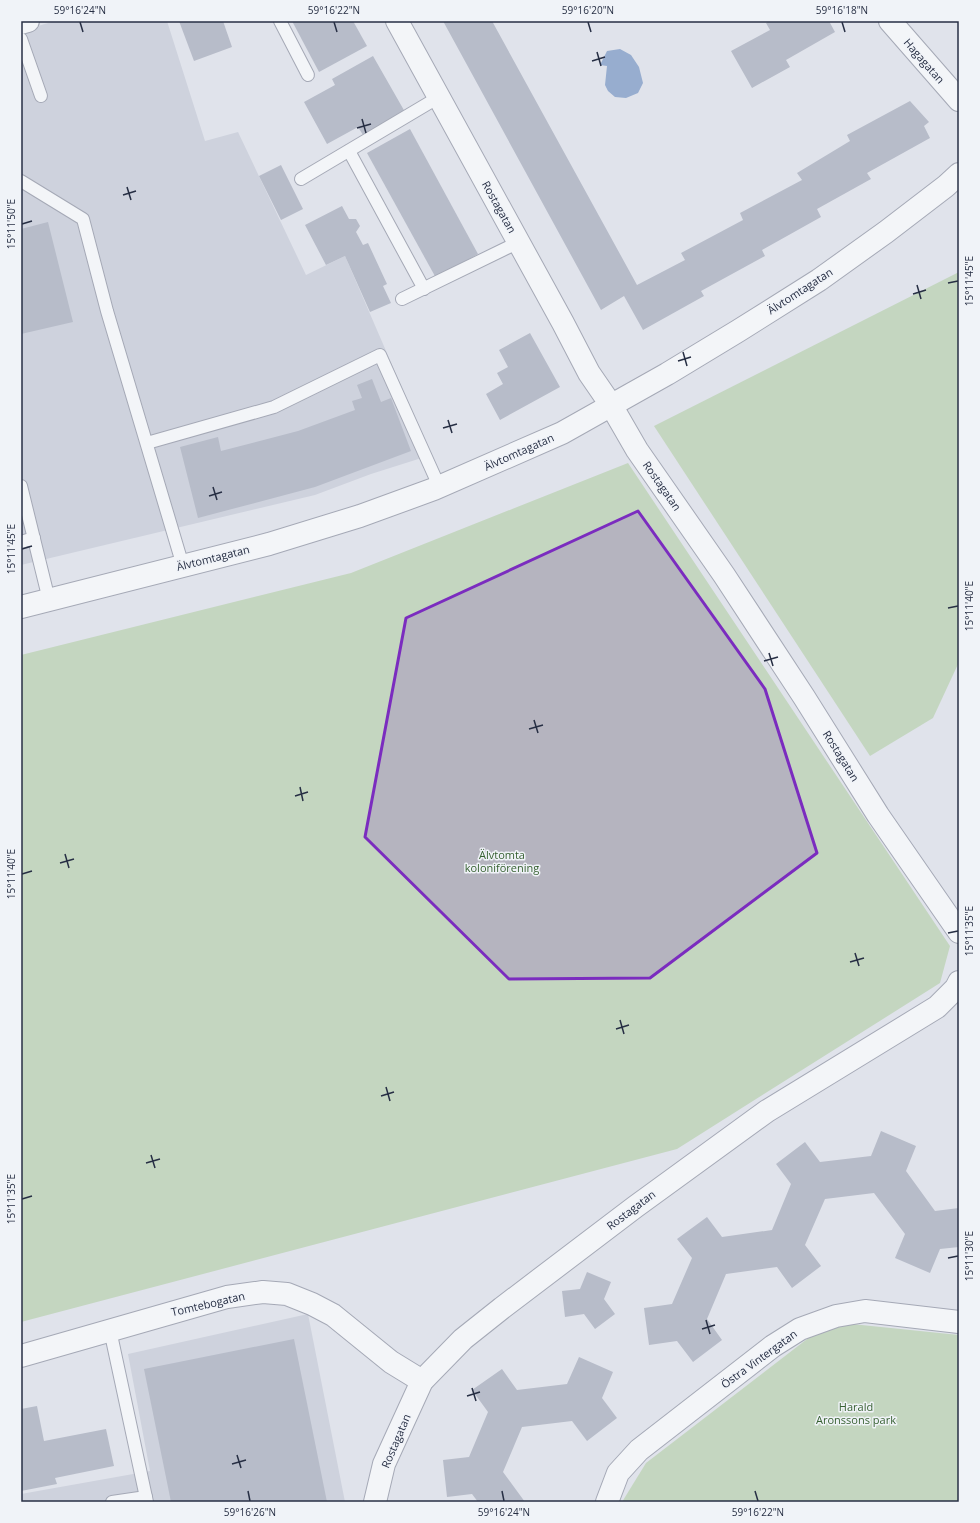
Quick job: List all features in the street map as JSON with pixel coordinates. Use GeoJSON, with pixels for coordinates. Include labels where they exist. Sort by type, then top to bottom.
{"type":"FeatureCollection","features":[{"type":"Feature","properties":{"kind":"street"},"geometry":{"type":"LineString","coordinates":[[21,23],[28,21]]}},
{"type":"Feature","properties":{"kind":"street","name":"Rostagatan"},"geometry":{"type":"LineString","coordinates":[[398,21],[589,373],[611,405],[637,450],[724,575],[804,697],[878,815],[959,932]]}},
{"type":"Feature","properties":{"kind":"street","name":"Hagagatan"},"geometry":{"type":"LineString","coordinates":[[890,21],[959,100]]}},
{"type":"Feature","properties":{"kind":"street","name":"Älvtomtagatan"},"geometry":{"type":"LineString","coordinates":[[21,607],[269,544],[345,521],[439,486],[562,433],[738,331],[819,280],[892,227],[946,186],[959,174]]}},
{"type":"Feature","properties":{"kind":"street","name":"Rostagatan"},"geometry":{"type":"LineString","coordinates":[[375,1502],[384,1464],[422,1381],[468,1334],[635,1207],[767,1111],[937,1007],[956,988],[959,982]]}},
{"type":"Feature","properties":{"kind":"street","name":"Tomtebogatan"},"geometry":{"type":"LineString","coordinates":[[21,1356],[226,1297],[263,1292],[287,1294],[312,1304],[333,1315],[391,1362],[422,1381]]}},
{"type":"Feature","properties":{"kind":"street","name":"Östra Vintergatan"},"geometry":{"type":"LineString","coordinates":[[607,1502],[618,1473],[639,1450],[773,1346],[800,1329],[836,1316],[866,1311],[959,1322]]}},
{"type":"Feature","properties":{"kind":"lane"},"geometry":{"type":"LineString","coordinates":[[280,21],[308,75]]}},
{"type":"Feature","properties":{"kind":"lane"},"geometry":{"type":"LineString","coordinates":[[21,39],[41,96]]}},
{"type":"Feature","properties":{"kind":"lane"},"geometry":{"type":"LineString","coordinates":[[301,179],[439,97]]}},
{"type":"Feature","properties":{"kind":"lane"},"geometry":{"type":"LineString","coordinates":[[349,151],[424,289]]}},
{"type":"Feature","properties":{"kind":"lane"},"geometry":{"type":"LineString","coordinates":[[21,181],[82,219],[183,566]]}},
{"type":"Feature","properties":{"kind":"lane"},"geometry":{"type":"LineString","coordinates":[[402,299],[519,242]]}},
{"type":"Feature","properties":{"kind":"lane"},"geometry":{"type":"LineString","coordinates":[[147,443],[274,407],[380,355],[439,486]]}},
{"type":"Feature","properties":{"kind":"lane"},"geometry":{"type":"LineString","coordinates":[[21,486],[50,600]]}},
{"type":"Feature","properties":{"kind":"lane"},"geometry":{"type":"LineString","coordinates":[[21,542],[34,538]]}},
{"type":"Feature","properties":{"kind":"lane"},"geometry":{"type":"LineString","coordinates":[[110,1330],[146,1500],[112,1502]]}},
{"type":"Feature","properties":{"kind":"highlighted area"},"geometry":{"type":"Polygon","coordinates":[[[638,511],[765,689],[817,853],[650,978],[509,979],[365,837],[406,618],[638,511]]]}},
{"type":"Feature","properties":{"kind":"shaded area"},"geometry":{"type":"Polygon","coordinates":[[[55,21],[167,21],[205,141],[238,132],[306,275],[345,256],[431,455],[371,474],[315,495],[21,565],[21,31],[55,21]]]}},
{"type":"Feature","properties":{"kind":"shaded area"},"geometry":{"type":"Polygon","coordinates":[[[308,1314],[345,1502],[21,1502],[21,1494],[150,1471],[128,1354],[308,1314]]]}},
{"type":"Feature","properties":{"kind":"green space"},"geometry":{"type":"Polygon","coordinates":[[[959,272],[959,662],[933,718],[870,756],[654,426],[959,272]]]}},
{"type":"Feature","properties":{"kind":"green space","name":"Älvtomta koloniförening"},"geometry":{"type":"Polygon","coordinates":[[[628,463],[950,946],[940,983],[677,1149],[21,1322],[21,655],[351,573],[628,463]]]}},
{"type":"Feature","properties":{"kind":"green space","name":"Harald Aronssons park"},"geometry":{"type":"Polygon","coordinates":[[[842,1323],[959,1335],[959,1502],[622,1502],[646,1463],[811,1336],[842,1323]]]}},
{"type":"Feature","properties":{"kind":"water"},"geometry":{"type":"Polygon","coordinates":[[[620,49],[631,55],[639,67],[643,83],[638,93],[626,98],[615,97],[608,91],[605,85],[607,66],[600,65],[607,51],[620,49]]]}},
{"type":"Feature","properties":{"kind":"building"},"geometry":{"type":"Polygon","coordinates":[[[179,21],[223,21],[232,47],[194,61],[179,21]]]}},
{"type":"Feature","properties":{"kind":"building"},"geometry":{"type":"Polygon","coordinates":[[[292,21],[353,21],[367,46],[319,72],[292,21]]]}},
{"type":"Feature","properties":{"kind":"building"},"geometry":{"type":"Polygon","coordinates":[[[443,21],[492,21],[637,285],[685,260],[681,253],[743,220],[740,213],[802,180],[797,173],[850,141],[847,135],[910,101],[929,122],[924,126],[930,138],[867,173],[871,179],[817,209],[821,217],[762,250],[765,256],[701,291],[704,296],[643,330],[624,296],[601,310],[443,21]]]}},
{"type":"Feature","properties":{"kind":"building"},"geometry":{"type":"Polygon","coordinates":[[[770,21],[829,21],[835,32],[786,60],[790,67],[752,88],[731,51],[770,30],[766,23],[770,21]]]}},
{"type":"Feature","properties":{"kind":"building"},"geometry":{"type":"Polygon","coordinates":[[[373,56],[405,112],[363,135],[358,127],[327,144],[304,102],[335,85],[332,79],[373,56]]]}},
{"type":"Feature","properties":{"kind":"building"},"geometry":{"type":"Polygon","coordinates":[[[410,129],[478,254],[436,278],[367,153],[410,129]]]}},
{"type":"Feature","properties":{"kind":"building"},"geometry":{"type":"Polygon","coordinates":[[[281,165],[303,209],[281,220],[259,176],[281,165]]]}},
{"type":"Feature","properties":{"kind":"building"},"geometry":{"type":"Polygon","coordinates":[[[342,206],[349,219],[356,219],[360,226],[356,232],[363,245],[368,243],[387,284],[383,286],[391,303],[370,312],[345,256],[326,265],[305,225],[342,206]]]}},
{"type":"Feature","properties":{"kind":"building"},"geometry":{"type":"Polygon","coordinates":[[[48,222],[73,322],[21,334],[21,229],[48,222]]]}},
{"type":"Feature","properties":{"kind":"building"},"geometry":{"type":"Polygon","coordinates":[[[530,333],[560,387],[500,420],[486,394],[503,384],[497,373],[508,367],[499,350],[530,333]]]}},
{"type":"Feature","properties":{"kind":"building"},"geometry":{"type":"Polygon","coordinates":[[[372,379],[381,402],[391,398],[411,451],[315,487],[198,518],[180,447],[218,437],[221,451],[298,431],[355,410],[352,401],[362,398],[357,385],[372,379]]]}},
{"type":"Feature","properties":{"kind":"building"},"geometry":{"type":"Polygon","coordinates":[[[881,1131],[916,1146],[906,1171],[935,1211],[959,1208],[959,1247],[940,1249],[930,1273],[895,1258],[905,1234],[874,1193],[825,1199],[805,1245],[821,1266],[792,1288],[777,1267],[726,1274],[707,1319],[722,1340],[693,1362],[677,1341],[649,1345],[644,1308],[672,1304],[692,1258],[677,1239],[707,1217],[722,1237],[772,1230],[791,1184],[776,1164],[805,1142],[820,1162],[871,1156],[881,1131]]]}},
{"type":"Feature","properties":{"kind":"building"},"geometry":{"type":"Polygon","coordinates":[[[587,1272],[611,1282],[604,1299],[615,1314],[595,1329],[584,1314],[565,1317],[562,1291],[580,1289],[587,1272]]]}},
{"type":"Feature","properties":{"kind":"building"},"geometry":{"type":"Polygon","coordinates":[[[294,1339],[327,1502],[171,1502],[144,1369],[294,1339]]]}},
{"type":"Feature","properties":{"kind":"building"},"geometry":{"type":"Polygon","coordinates":[[[579,1357],[613,1372],[602,1398],[617,1418],[587,1441],[572,1421],[522,1427],[503,1472],[525,1502],[478,1502],[472,1494],[447,1497],[443,1460],[469,1457],[488,1412],[472,1390],[502,1369],[517,1390],[567,1384],[579,1357]]]}},
{"type":"Feature","properties":{"kind":"building"},"geometry":{"type":"Polygon","coordinates":[[[37,1406],[44,1441],[106,1429],[114,1466],[55,1478],[57,1484],[21,1491],[21,1409],[37,1406]]]}}]}
